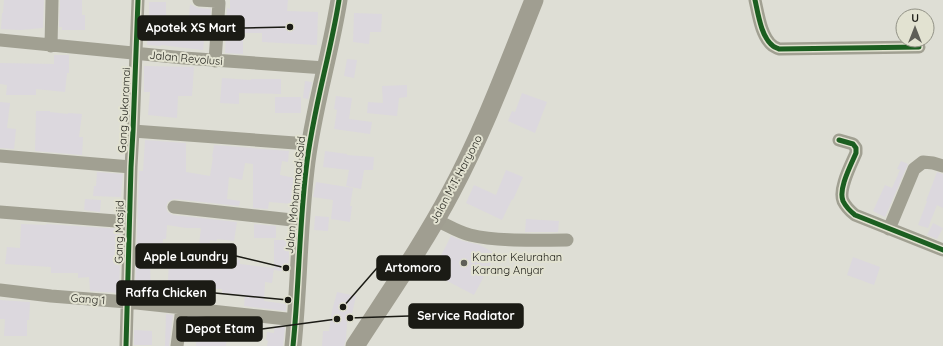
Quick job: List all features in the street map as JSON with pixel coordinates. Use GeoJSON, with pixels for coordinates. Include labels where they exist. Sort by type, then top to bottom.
{"type":"FeatureCollection","features":[{"type":"Feature","properties":{"kind":"main road","name":"Jalan M.T. Haryono"},"geometry":{"type":"LineString","coordinates":[[355,346],[436,220],[452,190],[481,132],[534,0]]}},
{"type":"Feature","properties":{"kind":"street"},"geometry":{"type":"LineString","coordinates":[[51,46],[52,0]]}},
{"type":"Feature","properties":{"kind":"street","name":"Gang Sukaramai"},"geometry":{"type":"LineString","coordinates":[[131,167],[138,0]]}},
{"type":"Feature","properties":{"kind":"street"},"geometry":{"type":"LineString","coordinates":[[199,0],[216,1],[219,3],[216,61]]}},
{"type":"Feature","properties":{"kind":"street","name":"Jalan Mohammad Said"},"geometry":{"type":"LineString","coordinates":[[293,346],[296,320],[301,221],[309,144],[339,0]]}},
{"type":"Feature","properties":{"kind":"street"},"geometry":{"type":"LineString","coordinates":[[755,0],[761,25],[766,37],[772,46],[778,49],[895,47]]}},
{"type":"Feature","properties":{"kind":"street","name":"Jalan Revolusi"},"geometry":{"type":"LineString","coordinates":[[0,40],[216,61],[325,68]]}},
{"type":"Feature","properties":{"kind":"street"},"geometry":{"type":"LineString","coordinates":[[133,130],[309,144]]}},
{"type":"Feature","properties":{"kind":"street"},"geometry":{"type":"LineString","coordinates":[[839,140],[853,144],[856,148],[856,153],[842,188],[842,199],[848,209],[855,215],[943,250]]}},
{"type":"Feature","properties":{"kind":"street"},"geometry":{"type":"LineString","coordinates":[[0,156],[131,167]]}},
{"type":"Feature","properties":{"kind":"street"},"geometry":{"type":"LineString","coordinates":[[889,229],[914,169],[922,162],[943,166]]}},
{"type":"Feature","properties":{"kind":"street","name":"Gang Masjid"},"geometry":{"type":"LineString","coordinates":[[126,346],[131,167]]}},
{"type":"Feature","properties":{"kind":"street"},"geometry":{"type":"LineString","coordinates":[[174,206],[301,221]]}},
{"type":"Feature","properties":{"kind":"street"},"geometry":{"type":"LineString","coordinates":[[0,212],[129,222]]}},
{"type":"Feature","properties":{"kind":"street"},"geometry":{"type":"LineString","coordinates":[[436,220],[469,234],[481,237],[567,240]]}},
{"type":"Feature","properties":{"kind":"street","name":"Gang 1"},"geometry":{"type":"LineString","coordinates":[[0,290],[296,320]]}},
{"type":"Feature","properties":{"kind":"street"},"geometry":{"type":"LineString","coordinates":[[176,346],[182,308]]}},
{"type":"Feature","properties":{"kind":"building"},"geometry":{"type":"Polygon","coordinates":[[[4,0],[44,0],[43,28],[20,30],[1,29],[4,0]]]}},
{"type":"Feature","properties":{"kind":"building"},"geometry":{"type":"Polygon","coordinates":[[[60,0],[82,0],[82,15],[85,15],[85,30],[62,30],[62,27],[59,27],[60,0]]]}},
{"type":"Feature","properties":{"kind":"building"},"geometry":{"type":"Polygon","coordinates":[[[230,0],[288,0],[287,11],[318,12],[317,45],[262,42],[262,33],[243,33],[243,54],[225,53],[227,8],[230,9],[230,0]]]}},
{"type":"Feature","properties":{"kind":"building"},"geometry":{"type":"Polygon","coordinates":[[[149,2],[166,2],[166,23],[188,26],[190,4],[198,8],[211,9],[210,22],[206,21],[203,50],[161,45],[147,45],[149,2]]]}},
{"type":"Feature","properties":{"kind":"building"},"geometry":{"type":"Polygon","coordinates":[[[354,13],[382,14],[381,32],[370,32],[369,44],[353,42],[354,13]]]}},
{"type":"Feature","properties":{"kind":"building"},"geometry":{"type":"Polygon","coordinates":[[[54,55],[69,55],[69,73],[67,73],[65,92],[36,89],[36,95],[6,95],[7,85],[0,84],[0,63],[54,64],[54,55]]]}},
{"type":"Feature","properties":{"kind":"building"},"geometry":{"type":"Polygon","coordinates":[[[347,59],[357,60],[354,78],[344,76],[347,59]]]}},
{"type":"Feature","properties":{"kind":"building"},"geometry":{"type":"Polygon","coordinates":[[[144,66],[194,67],[192,96],[178,96],[177,118],[148,115],[150,92],[144,92],[144,66]]]}},
{"type":"Feature","properties":{"kind":"building"},"geometry":{"type":"Polygon","coordinates":[[[222,78],[251,80],[281,79],[281,94],[239,93],[239,104],[220,103],[222,78]]]}},
{"type":"Feature","properties":{"kind":"building"},"geometry":{"type":"Polygon","coordinates":[[[305,81],[312,82],[308,99],[303,98],[305,81]]]}},
{"type":"Feature","properties":{"kind":"building"},"geometry":{"type":"Polygon","coordinates":[[[407,85],[407,97],[399,98],[397,116],[367,113],[368,102],[383,103],[382,86],[407,85]]]}},
{"type":"Feature","properties":{"kind":"building"},"geometry":{"type":"Polygon","coordinates":[[[522,93],[547,102],[535,133],[508,121],[512,111],[515,112],[522,93]]]}},
{"type":"Feature","properties":{"kind":"building"},"geometry":{"type":"Polygon","coordinates":[[[336,96],[352,98],[349,119],[372,122],[370,134],[334,129],[337,110],[334,109],[336,96]]]}},
{"type":"Feature","properties":{"kind":"building"},"geometry":{"type":"Polygon","coordinates":[[[275,97],[301,97],[301,113],[275,113],[275,97]]]}},
{"type":"Feature","properties":{"kind":"building"},"geometry":{"type":"Polygon","coordinates":[[[0,102],[10,103],[7,128],[16,129],[14,149],[0,148],[0,102]]]}},
{"type":"Feature","properties":{"kind":"building"},"geometry":{"type":"Polygon","coordinates":[[[36,111],[82,114],[79,137],[83,137],[82,155],[35,151],[36,111]]]}},
{"type":"Feature","properties":{"kind":"building"},"geometry":{"type":"Polygon","coordinates":[[[145,140],[186,143],[186,172],[210,176],[214,145],[289,151],[288,162],[282,161],[280,175],[295,178],[293,204],[269,202],[268,209],[253,208],[253,164],[245,163],[242,180],[229,177],[227,199],[240,201],[239,206],[175,199],[168,202],[166,207],[167,211],[173,215],[237,222],[234,241],[217,239],[217,241],[210,240],[210,257],[240,260],[240,264],[274,268],[272,283],[265,282],[264,301],[286,304],[286,311],[244,306],[245,295],[222,293],[222,289],[186,288],[185,300],[167,298],[169,261],[190,263],[191,253],[198,253],[201,228],[186,228],[167,225],[166,239],[163,239],[162,257],[150,257],[151,297],[138,295],[138,293],[135,293],[139,171],[143,171],[145,140]]]}},
{"type":"Feature","properties":{"kind":"building"},"geometry":{"type":"Polygon","coordinates":[[[325,151],[347,155],[374,157],[373,170],[364,170],[361,189],[346,186],[349,170],[323,167],[325,151]]]}},
{"type":"Feature","properties":{"kind":"building"},"geometry":{"type":"Polygon","coordinates":[[[901,161],[908,164],[885,217],[873,211],[885,185],[892,188],[900,170],[897,169],[901,161]]]}},
{"type":"Feature","properties":{"kind":"building"},"geometry":{"type":"Polygon","coordinates":[[[506,170],[523,177],[502,220],[466,203],[474,185],[496,195],[506,170]]]}},
{"type":"Feature","properties":{"kind":"building"},"geometry":{"type":"Polygon","coordinates":[[[97,172],[123,174],[121,197],[93,196],[94,186],[96,186],[97,172]]]}},
{"type":"Feature","properties":{"kind":"building"},"geometry":{"type":"Polygon","coordinates":[[[937,172],[943,174],[943,208],[937,205],[928,228],[918,225],[937,172]]]}},
{"type":"Feature","properties":{"kind":"building"},"geometry":{"type":"Polygon","coordinates":[[[316,182],[353,188],[350,206],[352,206],[350,222],[331,219],[333,200],[313,197],[316,182]]]}},
{"type":"Feature","properties":{"kind":"building"},"geometry":{"type":"Polygon","coordinates":[[[85,199],[101,200],[100,212],[84,210],[85,199]]]}},
{"type":"Feature","properties":{"kind":"building"},"geometry":{"type":"Polygon","coordinates":[[[315,216],[329,217],[328,231],[314,230],[315,216]]]}},
{"type":"Feature","properties":{"kind":"building"},"geometry":{"type":"Polygon","coordinates":[[[526,219],[559,221],[558,232],[525,232],[526,219]]]}},
{"type":"Feature","properties":{"kind":"building"},"geometry":{"type":"Polygon","coordinates":[[[933,223],[943,228],[937,239],[927,235],[933,223]]]}},
{"type":"Feature","properties":{"kind":"building"},"geometry":{"type":"Polygon","coordinates":[[[21,224],[46,224],[121,229],[119,293],[90,291],[89,277],[78,278],[78,273],[51,273],[51,267],[5,264],[7,247],[20,248],[21,224]]]}},
{"type":"Feature","properties":{"kind":"building"},"geometry":{"type":"Polygon","coordinates":[[[254,224],[276,226],[276,238],[254,238],[254,224]]]}},
{"type":"Feature","properties":{"kind":"building","name":"Kantor Kelurahan Karang Anyar"},"geometry":{"type":"Polygon","coordinates":[[[451,236],[463,241],[480,245],[496,254],[474,295],[432,273],[451,236]]]}},
{"type":"Feature","properties":{"kind":"building"},"geometry":{"type":"Polygon","coordinates":[[[274,240],[290,240],[288,272],[274,270],[274,240]]]}},
{"type":"Feature","properties":{"kind":"building"},"geometry":{"type":"Polygon","coordinates":[[[853,257],[880,267],[874,285],[847,275],[853,257]]]}},
{"type":"Feature","properties":{"kind":"building"},"geometry":{"type":"Polygon","coordinates":[[[337,292],[356,296],[350,323],[347,322],[346,339],[344,346],[322,346],[323,331],[329,331],[337,292]]]}},
{"type":"Feature","properties":{"kind":"building"},"geometry":{"type":"Polygon","coordinates":[[[0,300],[30,302],[29,320],[27,320],[27,336],[4,336],[5,319],[0,319],[0,300]]]}},
{"type":"Feature","properties":{"kind":"building"},"geometry":{"type":"Polygon","coordinates":[[[166,314],[173,315],[169,346],[165,346],[166,314]]]}},
{"type":"Feature","properties":{"kind":"building"},"geometry":{"type":"Polygon","coordinates":[[[197,321],[242,322],[257,324],[255,337],[227,334],[226,346],[196,346],[197,321]]]}},
{"type":"Feature","properties":{"kind":"building"},"geometry":{"type":"Polygon","coordinates":[[[275,326],[285,327],[283,346],[267,346],[267,332],[274,333],[275,326]]]}},
{"type":"Feature","properties":{"kind":"building"},"geometry":{"type":"Polygon","coordinates":[[[134,330],[152,331],[152,345],[134,345],[134,330]]]}},
{"type":"Feature","properties":{"kind":"cycle path"},"geometry":{"type":"LineString","coordinates":[[126,346],[131,167],[138,0]]}},
{"type":"Feature","properties":{"kind":"cycle path"},"geometry":{"type":"LineString","coordinates":[[293,346],[306,170],[312,127],[339,0]]}},
{"type":"Feature","properties":{"kind":"cycle path"},"geometry":{"type":"LineString","coordinates":[[755,0],[763,31],[769,42],[779,49],[895,47]]}},
{"type":"Feature","properties":{"kind":"cycle path"},"geometry":{"type":"LineString","coordinates":[[839,140],[853,144],[856,148],[856,153],[842,190],[845,205],[855,215],[943,250]]}},
{"type":"Feature","properties":{"kind":"place","name":"Apotek XS Mart"},"geometry":{"type":"Point","coordinates":[290,27]}},
{"type":"Feature","properties":{"kind":"place","name":"Kantor Kelurahan Karang Anyar"},"geometry":{"type":"Point","coordinates":[464,263]}},
{"type":"Feature","properties":{"kind":"place","name":"Apple Laundry"},"geometry":{"type":"Point","coordinates":[286,268]}},
{"type":"Feature","properties":{"kind":"place","name":"Raffa Chicken"},"geometry":{"type":"Point","coordinates":[288,300]}},
{"type":"Feature","properties":{"kind":"place","name":"Artomoro"},"geometry":{"type":"Point","coordinates":[343,307]}},
{"type":"Feature","properties":{"kind":"place","name":"Service Radiator"},"geometry":{"type":"Point","coordinates":[350,318]}},
{"type":"Feature","properties":{"kind":"place","name":"Depot Etam"},"geometry":{"type":"Point","coordinates":[337,319]}}]}
